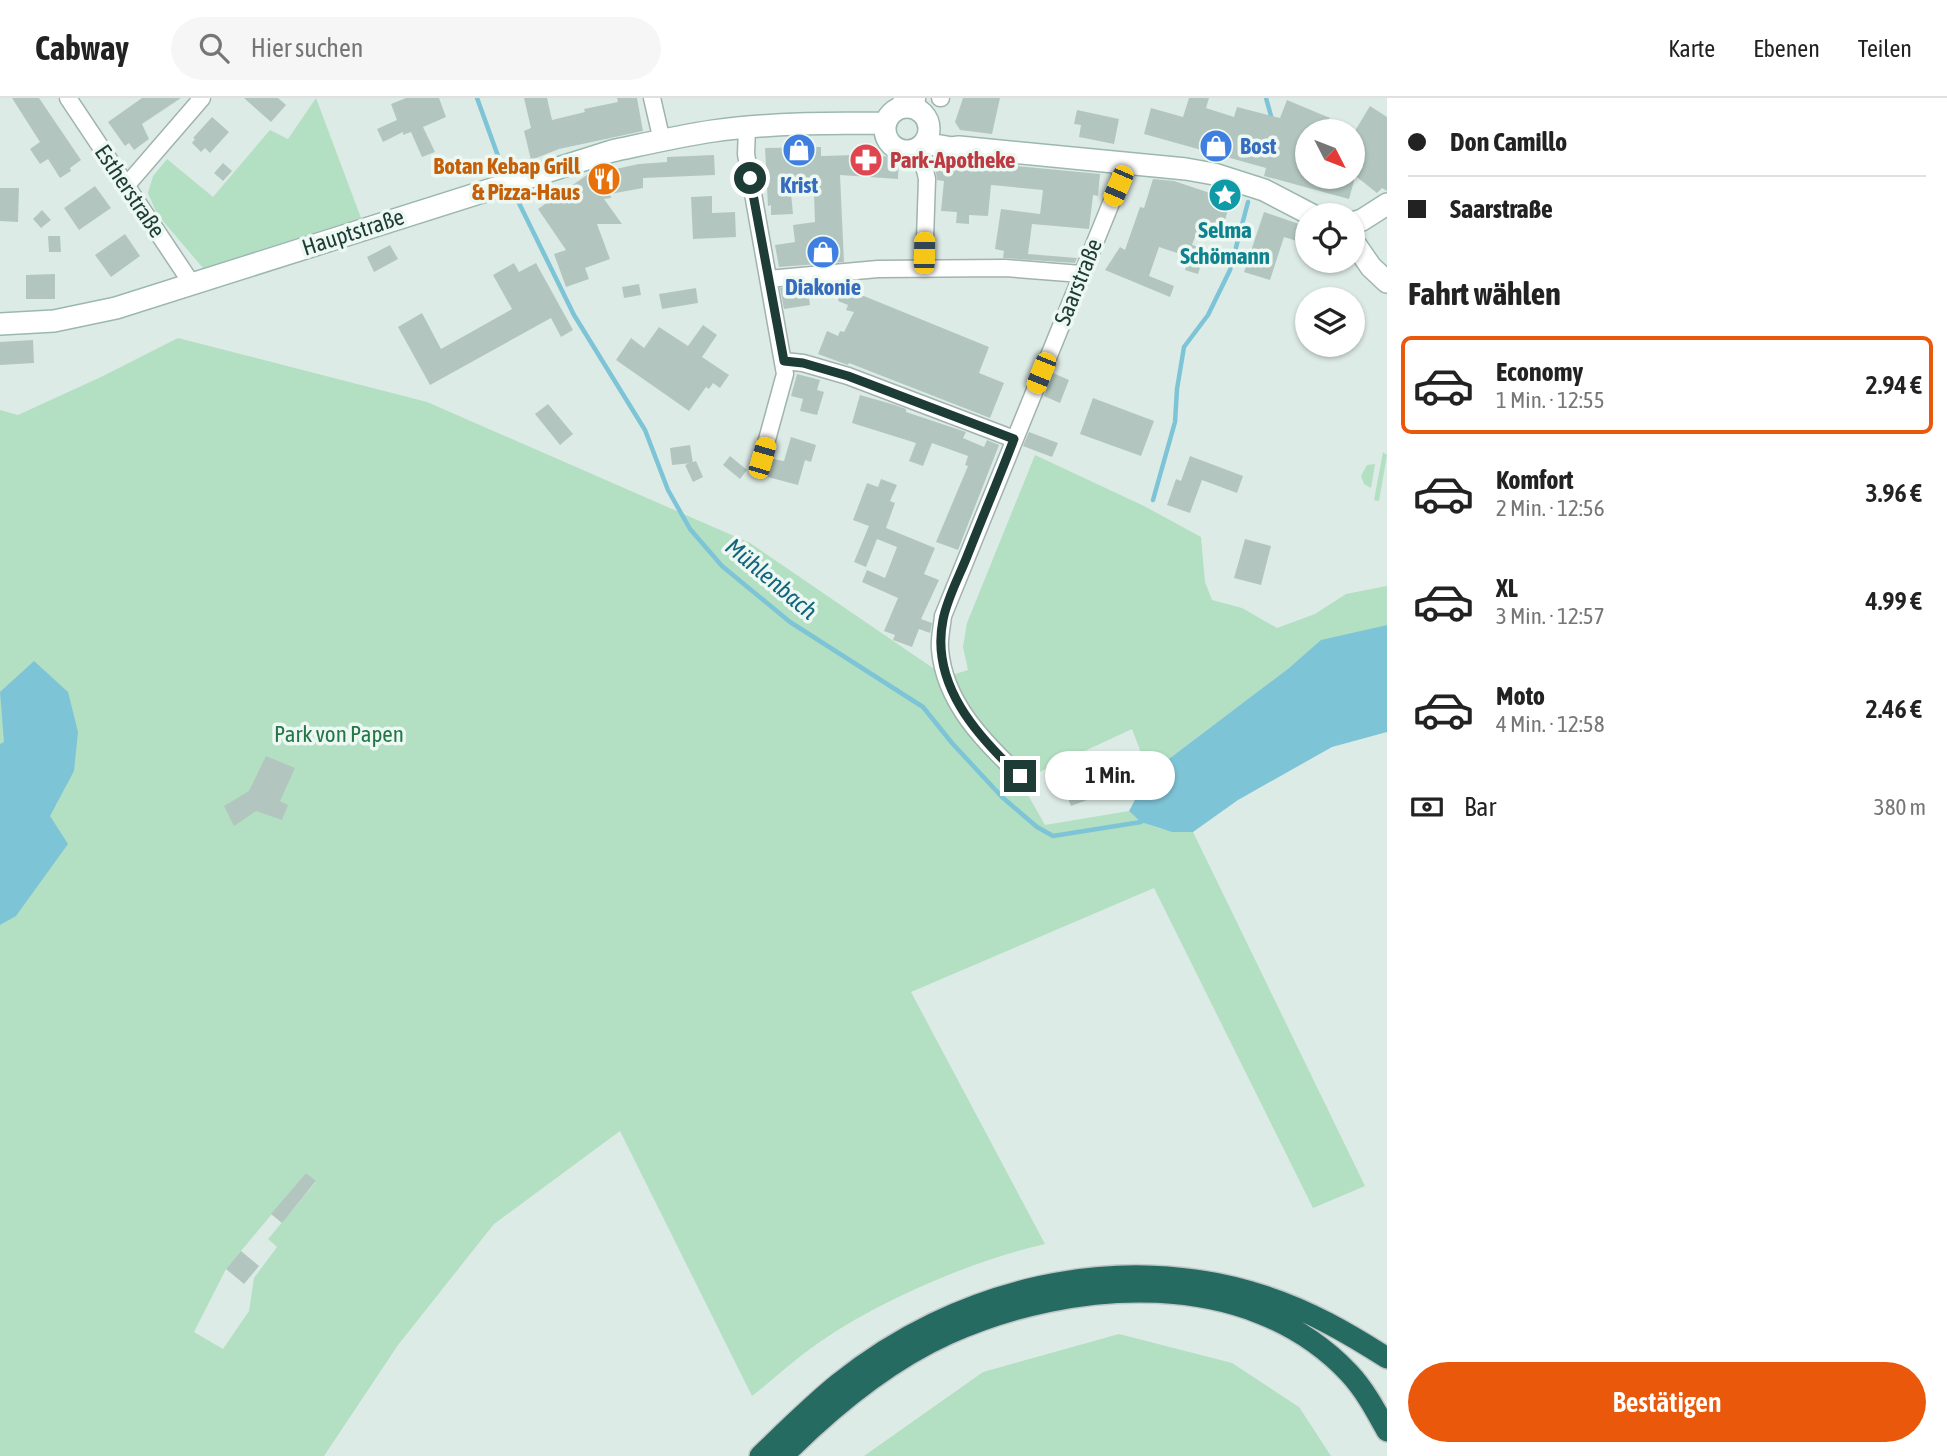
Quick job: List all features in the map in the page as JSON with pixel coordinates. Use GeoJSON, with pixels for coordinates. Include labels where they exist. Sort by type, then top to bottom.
{"type":"FeatureCollection","features":[{"type":"Feature","properties":{"kind":"highway"},"geometry":{"type":"LineString","coordinates":[[761,1456],[840,1382],[887,1350],[939,1320],[972,1306],[1049,1283],[1109,1276],[1210,1282],[1262,1295],[1307,1312],[1387,1358]]}},
{"type":"Feature","properties":{"kind":"highway"},"geometry":{"type":"LineString","coordinates":[[783,1456],[850,1395],[896,1363],[946,1335],[989,1317],[1052,1299],[1110,1292],[1207,1298],[1258,1313],[1291,1327],[1323,1349],[1350,1374],[1371,1402],[1387,1431]]}},
{"type":"Feature","properties":{"kind":"main road","name":"Hauptstraße"},"geometry":{"type":"LineString","coordinates":[[0,324],[54,321],[84,316],[612,151],[747,128],[789,126],[818,134],[901,112]]}},
{"type":"Feature","properties":{"kind":"main road"},"geometry":{"type":"LineString","coordinates":[[922,141],[925,117],[901,112],[891,144],[899,150],[922,141],[952,148],[959,146],[1186,169],[1257,187],[1295,207]]}},
{"type":"Feature","properties":{"kind":"main road"},"geometry":{"type":"LineString","coordinates":[[1365,218],[1387,204]]}},
{"type":"Feature","properties":{"kind":"main road"},"geometry":{"type":"LineString","coordinates":[[1365,258],[1387,282]]}},
{"type":"Feature","properties":{"kind":"street","name":"Estherstraße"},"geometry":{"type":"LineString","coordinates":[[68,98],[192,284]]}},
{"type":"Feature","properties":{"kind":"street"},"geometry":{"type":"LineString","coordinates":[[126,186],[202,98]]}},
{"type":"Feature","properties":{"kind":"street"},"geometry":{"type":"LineString","coordinates":[[652,98],[663,141]]}},
{"type":"Feature","properties":{"kind":"street"},"geometry":{"type":"LineString","coordinates":[[747,128],[746,153],[784,361],[783,384],[762,458]]}},
{"type":"Feature","properties":{"kind":"street"},"geometry":{"type":"LineString","coordinates":[[922,141],[927,179],[924,269]]}},
{"type":"Feature","properties":{"kind":"street","name":"Saarstraße"},"geometry":{"type":"LineString","coordinates":[[1020,776],[971,725],[951,687],[940,649],[943,616],[1118,186],[1123,162]]}},
{"type":"Feature","properties":{"kind":"street"},"geometry":{"type":"LineString","coordinates":[[768,279],[846,271],[966,268],[1081,274]]}},
{"type":"Feature","properties":{"kind":"street"},"geometry":{"type":"LineString","coordinates":[[784,361],[803,363],[848,376],[1014,439]]}},
{"type":"Feature","properties":{"kind":"green space"},"geometry":{"type":"Polygon","coordinates":[[[316,98],[361,218],[203,268],[157,214],[148,193],[153,176],[167,159],[213,197],[270,130],[288,139],[316,98]]]}},
{"type":"Feature","properties":{"kind":"green space","name":"Park von Papen"},"geometry":{"type":"Polygon","coordinates":[[[178,338],[427,402],[750,543],[946,677],[968,670],[963,647],[967,623],[1035,455],[1144,506],[1201,537],[1205,582],[1212,600],[1242,608],[1277,628],[1315,614],[1346,594],[1387,586],[1387,625],[1321,641],[1149,774],[1132,729],[1020,781],[1045,825],[1129,811],[1158,828],[1193,832],[1365,1186],[1313,1208],[1154,888],[911,992],[1045,1244],[950,1274],[886,1303],[827,1337],[752,1396],[620,1131],[494,1224],[398,1345],[324,1456],[0,1456],[0,410],[18,415],[178,338]],[[306,1173],[226,1269],[194,1332],[223,1349],[249,1311],[254,1278],[277,1247],[268,1239],[316,1182],[306,1173]]]}},
{"type":"Feature","properties":{"kind":"green space"},"geometry":{"type":"Polygon","coordinates":[[[1383,452],[1387,455],[1379,501],[1374,500],[1383,452]]]}},
{"type":"Feature","properties":{"kind":"green space"},"geometry":{"type":"Polygon","coordinates":[[[1375,464],[1371,488],[1364,484],[1361,476],[1367,465],[1375,464]]]}},
{"type":"Feature","properties":{"kind":"green space"},"geometry":{"type":"Polygon","coordinates":[[[1119,1334],[1232,1363],[1299,1407],[1331,1456],[864,1456],[983,1372],[1119,1334]]]}},
{"type":"Feature","properties":{"kind":"water"},"geometry":{"type":"Polygon","coordinates":[[[1387,625],[1387,732],[1332,747],[1238,800],[1193,832],[1172,832],[1141,822],[1129,811],[1149,774],[1289,668],[1321,640],[1387,625]]]}},
{"type":"Feature","properties":{"kind":"water"},"geometry":{"type":"Polygon","coordinates":[[[34,661],[68,692],[78,732],[74,771],[50,816],[68,844],[16,916],[0,925],[0,744],[4,742],[0,692],[34,661]]]}},
{"type":"Feature","properties":{"kind":"building"},"geometry":{"type":"Polygon","coordinates":[[[12,98],[39,98],[81,160],[70,168],[71,171],[60,178],[48,159],[40,164],[30,149],[40,142],[12,98]]]}},
{"type":"Feature","properties":{"kind":"building"},"geometry":{"type":"Polygon","coordinates":[[[142,98],[181,98],[142,124],[149,139],[134,150],[129,143],[125,146],[108,122],[142,98]]]}},
{"type":"Feature","properties":{"kind":"building"},"geometry":{"type":"Polygon","coordinates":[[[244,98],[278,98],[286,105],[271,122],[244,98]]]}},
{"type":"Feature","properties":{"kind":"building"},"geometry":{"type":"Polygon","coordinates":[[[406,98],[439,98],[446,117],[423,127],[435,152],[422,157],[411,132],[403,135],[403,132],[383,142],[377,129],[397,120],[391,104],[406,98]]]}},
{"type":"Feature","properties":{"kind":"building"},"geometry":{"type":"Polygon","coordinates":[[[524,98],[547,98],[552,120],[585,112],[584,109],[618,102],[617,98],[637,98],[643,131],[559,149],[531,160],[524,131],[531,128],[524,98]]]}},
{"type":"Feature","properties":{"kind":"building"},"geometry":{"type":"Polygon","coordinates":[[[963,98],[1000,98],[992,134],[960,130],[955,122],[963,98]]]}},
{"type":"Feature","properties":{"kind":"building"},"geometry":{"type":"Polygon","coordinates":[[[1189,98],[1209,98],[1206,108],[1234,117],[1237,107],[1280,118],[1287,100],[1330,118],[1295,119],[1295,184],[1264,176],[1266,168],[1144,134],[1151,108],[1183,117],[1189,98]]]}},
{"type":"Feature","properties":{"kind":"building"},"geometry":{"type":"Polygon","coordinates":[[[1370,106],[1387,117],[1387,191],[1382,188],[1377,193],[1365,184],[1365,119],[1362,119],[1370,106]]]}},
{"type":"Feature","properties":{"kind":"building"},"geometry":{"type":"Polygon","coordinates":[[[1077,110],[1119,119],[1114,144],[1079,137],[1081,125],[1074,124],[1077,110]]]}},
{"type":"Feature","properties":{"kind":"building"},"geometry":{"type":"Polygon","coordinates":[[[212,117],[229,132],[210,153],[205,148],[201,152],[192,143],[195,139],[193,138],[212,117]]]}},
{"type":"Feature","properties":{"kind":"building"},"geometry":{"type":"Polygon","coordinates":[[[821,147],[821,156],[899,157],[898,179],[840,175],[844,262],[779,267],[775,245],[795,242],[793,225],[815,222],[814,194],[791,193],[793,214],[771,215],[771,205],[768,206],[765,148],[821,147]]]}},
{"type":"Feature","properties":{"kind":"building"},"geometry":{"type":"Polygon","coordinates":[[[714,155],[715,175],[643,178],[643,188],[610,194],[611,198],[604,199],[622,224],[597,224],[610,259],[585,268],[589,279],[566,287],[554,254],[566,250],[538,209],[587,175],[639,164],[667,162],[667,157],[714,155]]]}},
{"type":"Feature","properties":{"kind":"building"},"geometry":{"type":"Polygon","coordinates":[[[934,158],[1100,174],[1098,196],[1093,195],[1089,229],[1032,224],[1028,254],[1077,258],[1075,263],[1003,258],[1004,251],[995,249],[1001,209],[1040,214],[1043,190],[991,185],[988,216],[969,215],[969,224],[956,223],[957,212],[941,211],[944,181],[937,180],[934,158]]]}},
{"type":"Feature","properties":{"kind":"building"},"geometry":{"type":"Polygon","coordinates":[[[223,163],[232,171],[223,181],[214,173],[223,163]]]}},
{"type":"Feature","properties":{"kind":"building"},"geometry":{"type":"Polygon","coordinates":[[[1153,179],[1174,181],[1231,200],[1222,230],[1200,223],[1192,245],[1206,249],[1198,274],[1185,270],[1189,257],[1159,247],[1149,276],[1174,286],[1170,297],[1105,270],[1120,247],[1125,250],[1140,207],[1144,208],[1153,179]]]}},
{"type":"Feature","properties":{"kind":"building"},"geometry":{"type":"Polygon","coordinates":[[[95,186],[111,208],[79,230],[64,208],[95,186]]]}},
{"type":"Feature","properties":{"kind":"building"},"geometry":{"type":"Polygon","coordinates":[[[0,188],[19,188],[18,222],[0,221],[0,188]]]}},
{"type":"Feature","properties":{"kind":"building"},"geometry":{"type":"Polygon","coordinates":[[[1312,189],[1352,189],[1349,199],[1312,189]]]}},
{"type":"Feature","properties":{"kind":"building"},"geometry":{"type":"Polygon","coordinates":[[[712,196],[712,213],[735,212],[736,237],[693,239],[691,197],[712,196]]]}},
{"type":"Feature","properties":{"kind":"building"},"geometry":{"type":"Polygon","coordinates":[[[42,210],[51,220],[41,228],[33,219],[42,210]]]}},
{"type":"Feature","properties":{"kind":"building"},"geometry":{"type":"Polygon","coordinates":[[[1264,212],[1295,223],[1295,240],[1284,237],[1270,280],[1244,272],[1264,212]]]}},
{"type":"Feature","properties":{"kind":"building"},"geometry":{"type":"Polygon","coordinates":[[[125,234],[140,256],[111,277],[95,255],[125,234]]]}},
{"type":"Feature","properties":{"kind":"building"},"geometry":{"type":"Polygon","coordinates":[[[48,236],[60,236],[61,252],[49,252],[48,236]]]}},
{"type":"Feature","properties":{"kind":"building"},"geometry":{"type":"Polygon","coordinates":[[[390,245],[398,259],[374,272],[367,257],[390,245]]]}},
{"type":"Feature","properties":{"kind":"building"},"geometry":{"type":"Polygon","coordinates":[[[514,263],[519,272],[536,263],[573,330],[561,337],[551,318],[430,385],[398,327],[422,313],[441,349],[512,309],[493,275],[514,263]]]}},
{"type":"Feature","properties":{"kind":"building"},"geometry":{"type":"Polygon","coordinates":[[[55,274],[55,299],[26,299],[26,275],[55,274]]]}},
{"type":"Feature","properties":{"kind":"building"},"geometry":{"type":"Polygon","coordinates":[[[850,282],[862,286],[859,294],[989,347],[979,373],[1004,383],[990,418],[849,363],[848,365],[818,354],[827,331],[838,336],[840,331],[844,332],[854,312],[846,310],[848,305],[838,301],[842,283],[850,282]]]}},
{"type":"Feature","properties":{"kind":"building"},"geometry":{"type":"Polygon","coordinates":[[[639,284],[641,295],[624,298],[622,287],[639,284]]]}},
{"type":"Feature","properties":{"kind":"building"},"geometry":{"type":"Polygon","coordinates":[[[807,286],[810,305],[784,309],[780,288],[807,286]]]}},
{"type":"Feature","properties":{"kind":"building"},"geometry":{"type":"Polygon","coordinates":[[[696,288],[698,303],[662,309],[659,294],[696,288]]]}},
{"type":"Feature","properties":{"kind":"building"},"geometry":{"type":"Polygon","coordinates":[[[703,325],[717,335],[702,357],[729,375],[720,388],[713,383],[709,389],[706,387],[689,411],[616,360],[631,338],[644,348],[659,327],[688,346],[703,325]]]}},
{"type":"Feature","properties":{"kind":"building"},"geometry":{"type":"Polygon","coordinates":[[[33,340],[34,363],[0,365],[0,342],[33,340]]]}},
{"type":"Feature","properties":{"kind":"building"},"geometry":{"type":"Polygon","coordinates":[[[1053,373],[1069,380],[1060,403],[1044,396],[1053,373]]]}},
{"type":"Feature","properties":{"kind":"building"},"geometry":{"type":"Polygon","coordinates":[[[797,374],[820,380],[817,390],[824,392],[817,415],[800,411],[803,399],[791,396],[797,374]]]}},
{"type":"Feature","properties":{"kind":"building"},"geometry":{"type":"Polygon","coordinates":[[[860,395],[966,432],[963,438],[984,447],[987,440],[999,445],[958,550],[936,542],[968,466],[965,465],[968,456],[932,443],[923,466],[909,461],[916,443],[852,423],[860,395]]]}},
{"type":"Feature","properties":{"kind":"building"},"geometry":{"type":"Polygon","coordinates":[[[1093,398],[1154,421],[1141,456],[1080,434],[1093,398]]]}},
{"type":"Feature","properties":{"kind":"building"},"geometry":{"type":"Polygon","coordinates":[[[548,404],[573,434],[560,445],[535,414],[548,404]]]}},
{"type":"Feature","properties":{"kind":"building"},"geometry":{"type":"Polygon","coordinates":[[[1029,432],[1058,443],[1052,457],[1023,446],[1029,432]]]}},
{"type":"Feature","properties":{"kind":"building"},"geometry":{"type":"Polygon","coordinates":[[[791,437],[816,445],[811,462],[805,460],[798,485],[764,476],[773,459],[784,461],[791,437]]]}},
{"type":"Feature","properties":{"kind":"building"},"geometry":{"type":"Polygon","coordinates":[[[690,445],[693,463],[672,465],[670,448],[690,445]]]}},
{"type":"Feature","properties":{"kind":"building"},"geometry":{"type":"Polygon","coordinates":[[[730,456],[747,470],[740,479],[723,465],[730,456]]]}},
{"type":"Feature","properties":{"kind":"building"},"geometry":{"type":"Polygon","coordinates":[[[1190,456],[1243,476],[1237,493],[1202,480],[1190,513],[1167,505],[1176,479],[1181,481],[1190,456]]]}},
{"type":"Feature","properties":{"kind":"building"},"geometry":{"type":"Polygon","coordinates":[[[696,461],[703,477],[693,482],[685,465],[696,461]]]}},
{"type":"Feature","properties":{"kind":"building"},"geometry":{"type":"Polygon","coordinates":[[[881,479],[897,485],[890,501],[895,503],[886,528],[935,548],[924,574],[939,580],[921,619],[932,623],[930,633],[919,629],[912,647],[893,640],[895,635],[884,631],[898,598],[862,582],[867,570],[885,578],[897,547],[877,539],[866,567],[854,562],[869,526],[853,520],[867,483],[878,487],[881,479]]]}},
{"type":"Feature","properties":{"kind":"building"},"geometry":{"type":"Polygon","coordinates":[[[1245,539],[1271,546],[1261,585],[1234,578],[1245,539]]]}},
{"type":"Feature","properties":{"kind":"building"},"geometry":{"type":"Polygon","coordinates":[[[266,756],[295,768],[280,801],[288,805],[282,820],[256,811],[234,826],[224,806],[249,791],[266,756]]]}},
{"type":"Feature","properties":{"kind":"building"},"geometry":{"type":"Polygon","coordinates":[[[1089,774],[1098,796],[1071,806],[1062,784],[1089,774]]]}},
{"type":"Feature","properties":{"kind":"building"},"geometry":{"type":"Polygon","coordinates":[[[1125,781],[1129,792],[1113,798],[1109,787],[1125,781]]]}},
{"type":"Feature","properties":{"kind":"building"},"geometry":{"type":"Polygon","coordinates":[[[306,1173],[316,1181],[282,1223],[271,1214],[306,1173]]]}},
{"type":"Feature","properties":{"kind":"building"},"geometry":{"type":"Polygon","coordinates":[[[241,1251],[259,1266],[244,1284],[226,1269],[241,1251]]]}},
{"type":"Feature","properties":{"kind":"waterway","name":"Mühlenbach"},"geometry":{"type":"LineString","coordinates":[[477,98],[502,167]]}},
{"type":"Feature","properties":{"kind":"waterway"},"geometry":{"type":"LineString","coordinates":[[1266,98],[1270,121]]}},
{"type":"Feature","properties":{"kind":"waterway","name":"Mühlenbach"},"geometry":{"type":"LineString","coordinates":[[515,195],[574,315],[645,430],[668,490],[690,529],[722,566],[790,622],[923,707],[1002,797],[1037,827],[1053,836],[1141,822]]}},
{"type":"Feature","properties":{"kind":"waterway"},"geometry":{"type":"LineString","coordinates":[[1153,500],[1175,422],[1184,347],[1208,315],[1230,270],[1248,202]]}},
{"type":"Feature","properties":{"kind":"place","name":"Bost"},"geometry":{"type":"Point","coordinates":[1216,146]}},
{"type":"Feature","properties":{"kind":"place","name":"Krist"},"geometry":{"type":"Point","coordinates":[799,150]}},
{"type":"Feature","properties":{"kind":"place","name":"Park-Apotheke"},"geometry":{"type":"Point","coordinates":[866,160]}},
{"type":"Feature","properties":{"kind":"place","name":"Botan Kebap Grill & Pizza-Haus"},"geometry":{"type":"Point","coordinates":[604,179]}},
{"type":"Feature","properties":{"kind":"place","name":"Selma Schömann"},"geometry":{"type":"Point","coordinates":[1225,195]}},
{"type":"Feature","properties":{"kind":"place","name":"Diakonie"},"geometry":{"type":"Point","coordinates":[823,252]}},
{"type":"Feature","properties":{"kind":"route"},"geometry":{"type":"LineString","coordinates":[[750,178],[784,361],[803,363],[848,376],[1014,439],[943,616],[940,649],[943,667],[951,687],[971,725],[1020,776]]}}]}
